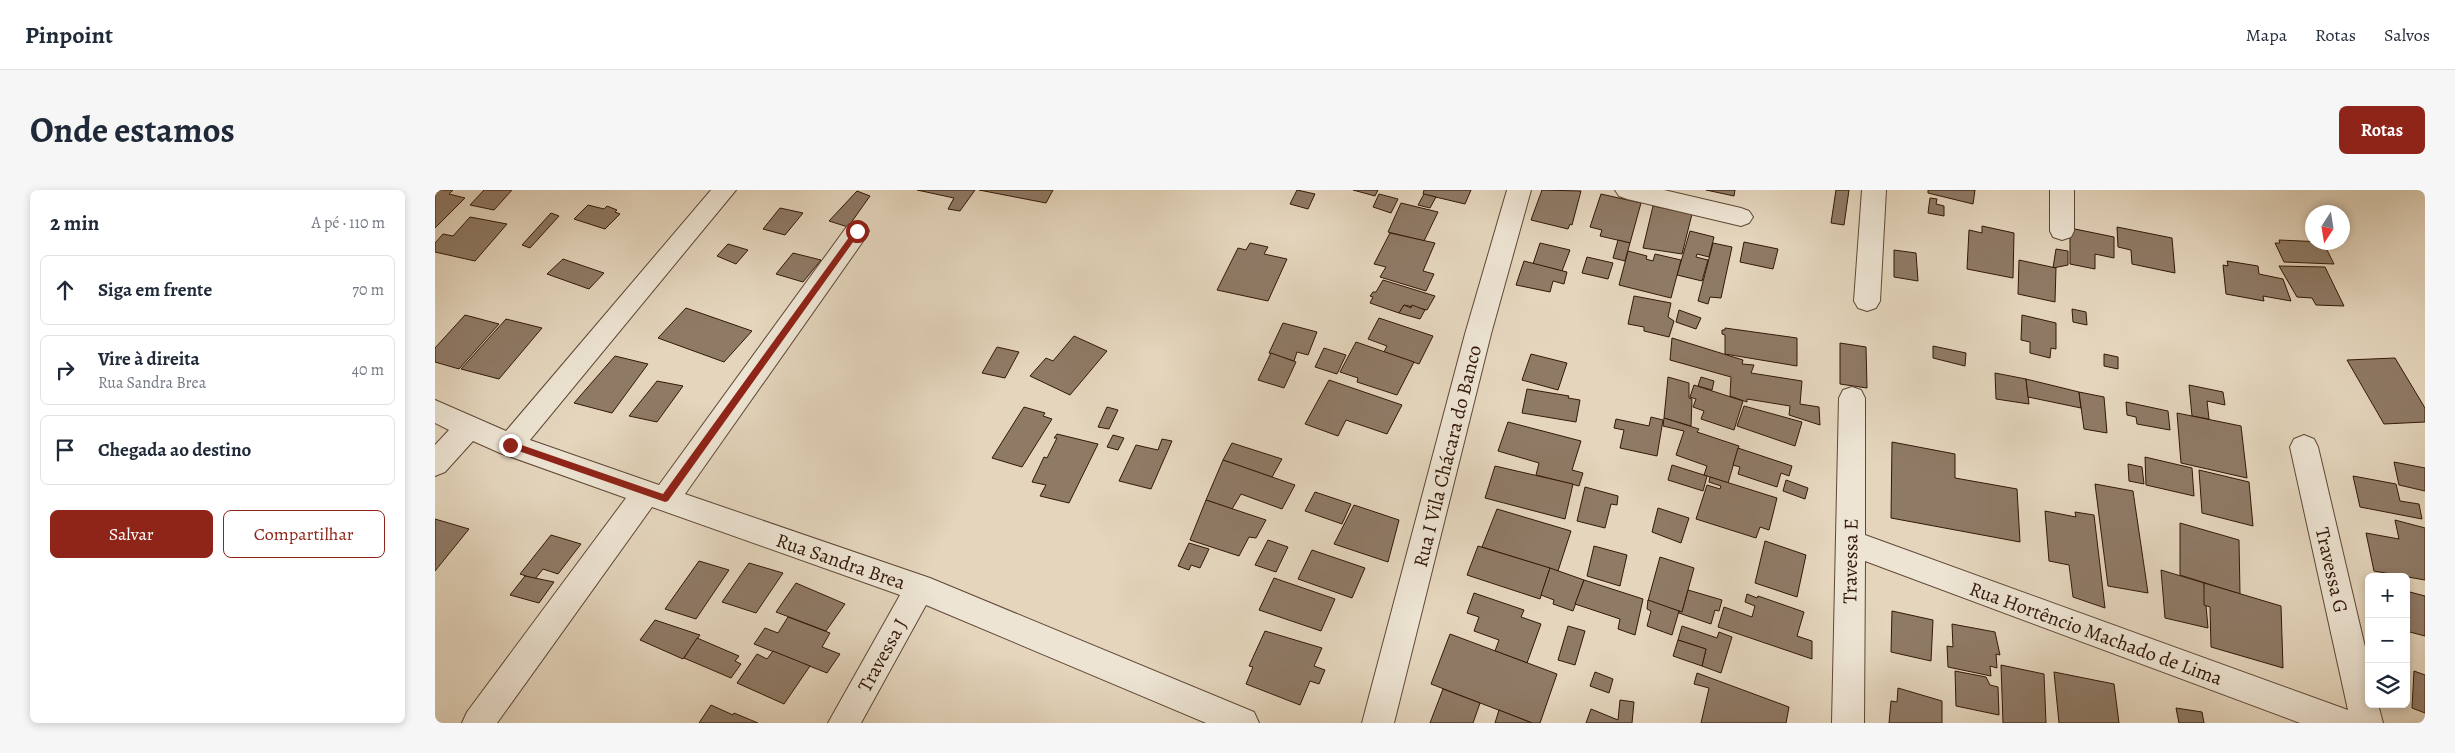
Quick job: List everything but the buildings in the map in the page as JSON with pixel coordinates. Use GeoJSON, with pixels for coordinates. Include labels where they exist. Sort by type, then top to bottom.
{"type":"FeatureCollection","features":[{"type":"Feature","properties":{"kind":"street"},"geometry":{"type":"LineString","coordinates":[[510,445],[724,190]]}},
{"type":"Feature","properties":{"kind":"street","name":"Rua I Vila Chácara do Banco"},"geometry":{"type":"LineString","coordinates":[[1378,723],[1478,334],[1519,190]]}},
{"type":"Feature","properties":{"kind":"street"},"geometry":{"type":"LineString","coordinates":[[1627,190],[1741,217]]}},
{"type":"Feature","properties":{"kind":"street"},"geometry":{"type":"LineString","coordinates":[[1867,300],[1874,190]]}},
{"type":"Feature","properties":{"kind":"street"},"geometry":{"type":"LineString","coordinates":[[2061,231],[2062,190]]}},
{"type":"Feature","properties":{"kind":"street"},"geometry":{"type":"LineString","coordinates":[[478,723],[656,495],[857,231]]}},
{"type":"Feature","properties":{"kind":"street","name":"Travessa E"},"geometry":{"type":"LineString","coordinates":[[1848,723],[1852,398]]}},
{"type":"Feature","properties":{"kind":"street","name":"Rua Sandra Brea"},"geometry":{"type":"LineString","coordinates":[[435,411],[510,445],[920,588],[1243,723]]}},
{"type":"Feature","properties":{"kind":"street"},"geometry":{"type":"LineString","coordinates":[[435,464],[470,426]]}},
{"type":"Feature","properties":{"kind":"street","name":"Travessa G"},"geometry":{"type":"LineString","coordinates":[[2304,447],[2367,723]]}},
{"type":"Feature","properties":{"kind":"street","name":"Rua Hortêncio Machado de Lima"},"geometry":{"type":"LineString","coordinates":[[1851,543],[2341,723]]}},
{"type":"Feature","properties":{"kind":"street","name":"Travessa J"},"geometry":{"type":"LineString","coordinates":[[844,723],[920,588]]}},
{"type":"Feature","properties":{"kind":"route"},"geometry":{"type":"LineString","coordinates":[[510,445],[665,498],[857,231]]}}]}
